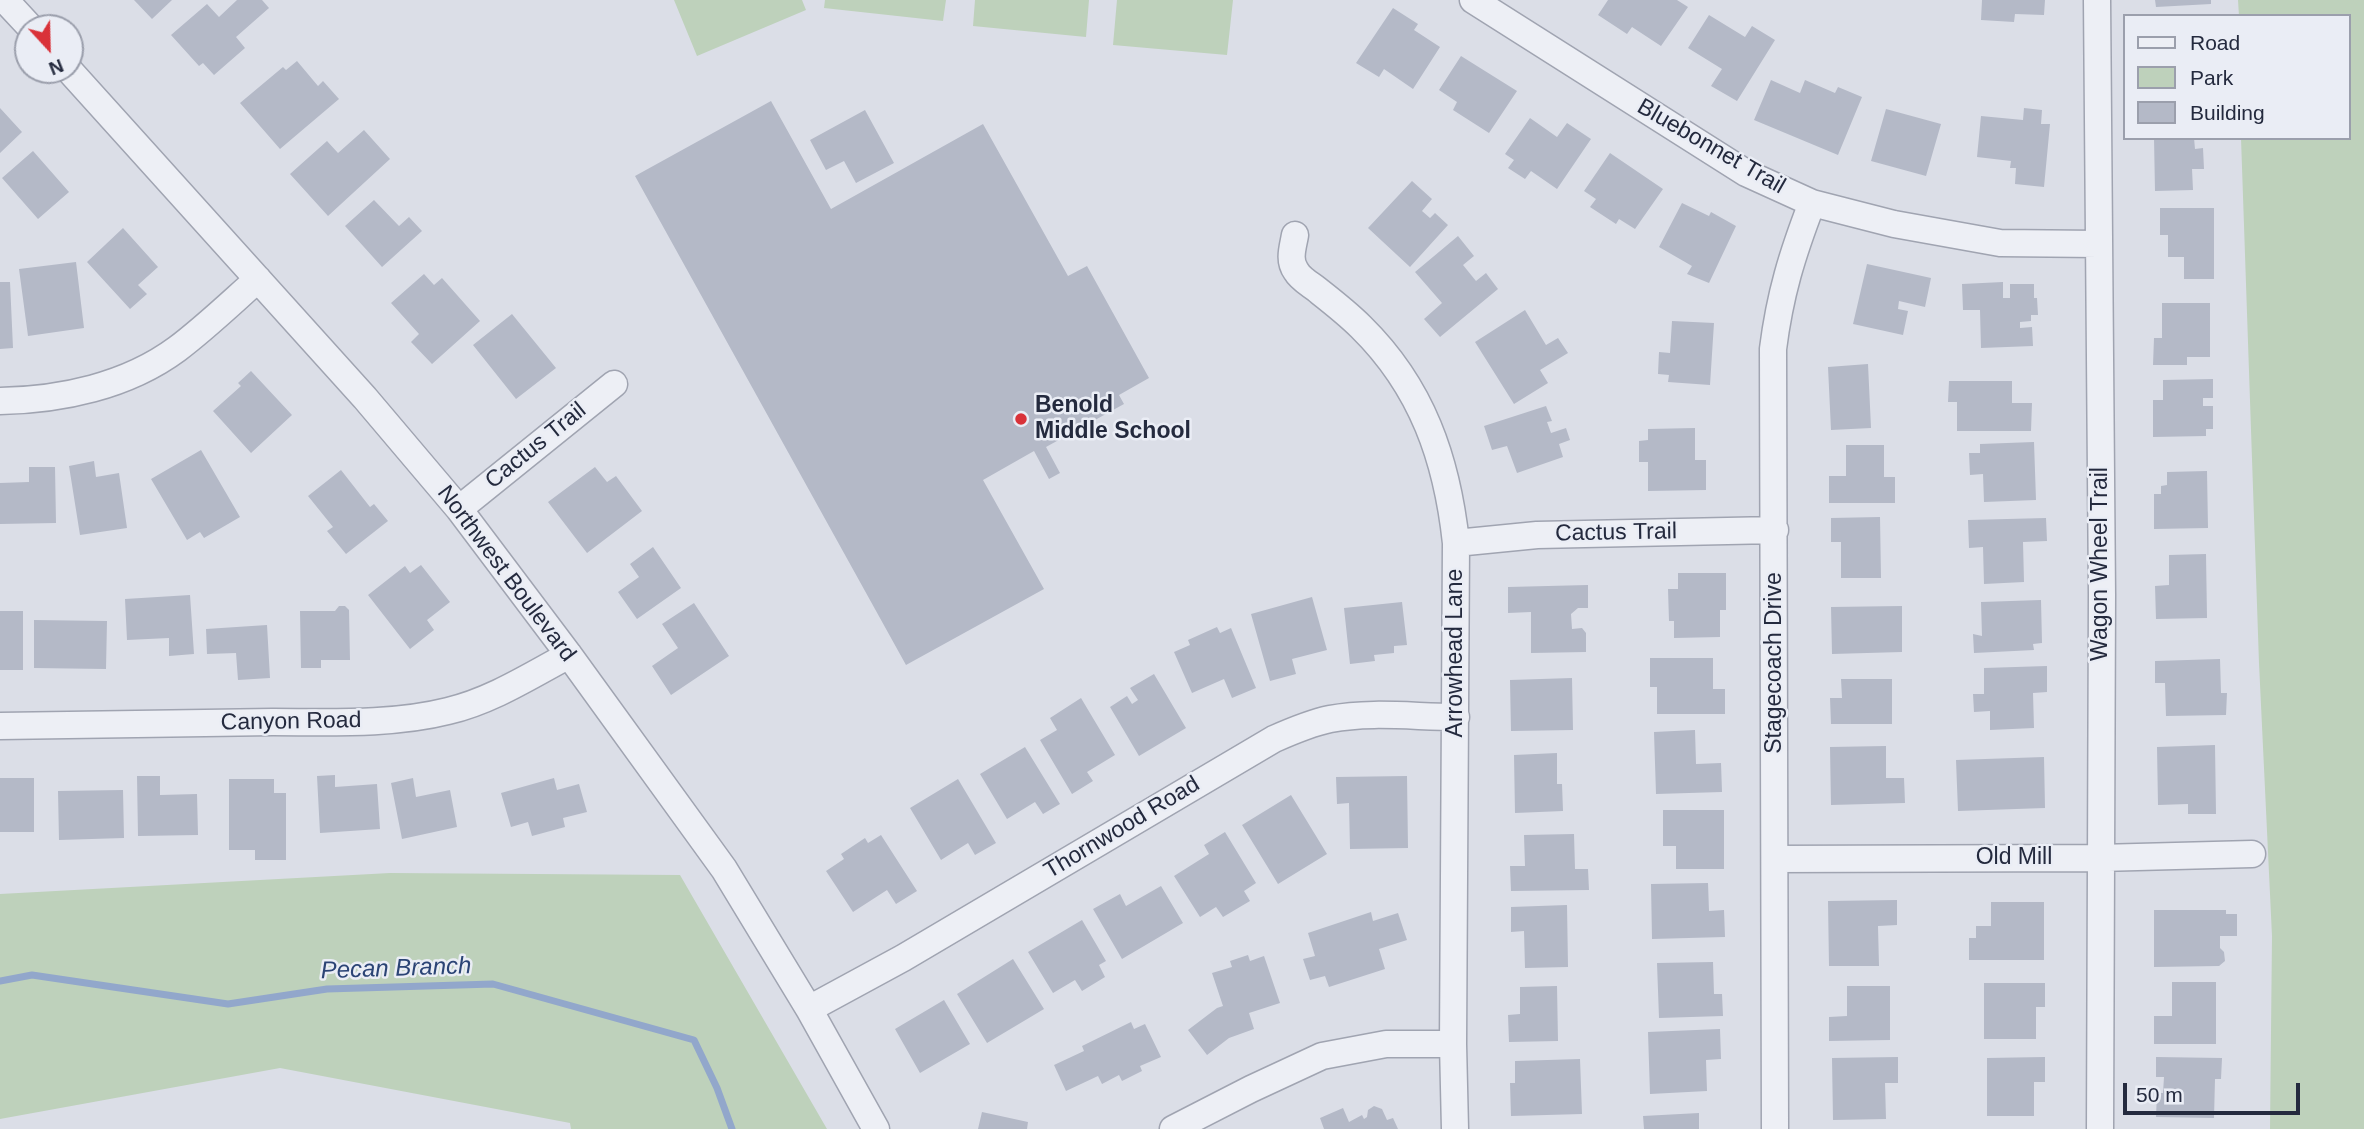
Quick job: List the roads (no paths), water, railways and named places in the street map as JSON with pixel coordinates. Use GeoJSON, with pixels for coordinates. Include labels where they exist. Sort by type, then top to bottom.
{"type":"FeatureCollection","features":[{"type":"Feature","properties":{"kind":"street"},"geometry":{"type":"LineString","coordinates":[[5,0],[18,14]]}},
{"type":"Feature","properties":{"kind":"street","name":"Bluebonnet Trail"},"geometry":{"type":"LineString","coordinates":[[1473,0],[1746,173],[1812,203],[1894,224],[2000,243],[2098,244]]}},
{"type":"Feature","properties":{"kind":"street","name":"Wagon Wheel Trail"},"geometry":{"type":"LineString","coordinates":[[2097,0],[2102,594],[2100,1129]]}},
{"type":"Feature","properties":{"kind":"street","name":"Northwest Boulevard"},"geometry":{"type":"LineString","coordinates":[[82,84],[365,398],[459,509],[724,869],[876,1129]]}},
{"type":"Feature","properties":{"kind":"street","name":"Stagecoach Drive"},"geometry":{"type":"LineString","coordinates":[[1775,1129],[1773,349],[1778,307],[1812,203]]}},
{"type":"Feature","properties":{"kind":"street","name":"Arrowhead Lane"},"geometry":{"type":"LineString","coordinates":[[1295,235],[1291,258],[1294,270],[1340,307],[1383,351],[1418,404],[1441,457],[1449,491],[1456,542],[1453,1044],[1455,1129]]}},
{"type":"Feature","properties":{"kind":"street"},"geometry":{"type":"LineString","coordinates":[[0,401],[44,399],[76,393],[135,372],[177,349],[258,279]]}},
{"type":"Feature","properties":{"kind":"street","name":"Cactus Trail"},"geometry":{"type":"LineString","coordinates":[[459,509],[614,384]]}},
{"type":"Feature","properties":{"kind":"street","name":"Cactus Trail"},"geometry":{"type":"LineString","coordinates":[[1456,542],[1537,535],[1775,530]]}},
{"type":"Feature","properties":{"kind":"street","name":"Canyon Road"},"geometry":{"type":"LineString","coordinates":[[0,726],[355,722],[423,716],[448,712],[478,702],[533,676],[569,655]]}},
{"type":"Feature","properties":{"kind":"street","name":"Thornwood Road"},"geometry":{"type":"LineString","coordinates":[[808,1009],[903,958],[1274,739],[1331,719],[1360,715],[1456,718]]}},
{"type":"Feature","properties":{"kind":"street","name":"Old Mill"},"geometry":{"type":"LineString","coordinates":[[1775,859],[2099,858],[2252,854]]}},
{"type":"Feature","properties":{"kind":"street"},"geometry":{"type":"LineString","coordinates":[[1172,1129],[1322,1056],[1386,1044],[1453,1044]]}},
{"type":"Feature","properties":{"kind":"waterway","name":"Pecan Branch"},"geometry":{"type":"LineString","coordinates":[[0,981],[32,975],[228,1004],[327,989],[493,984],[694,1040],[717,1088],[732,1129]]}},
{"type":"Feature","properties":{"kind":"place","name":"Benold Middle School"},"geometry":{"type":"Point","coordinates":[1021,419]}}]}
